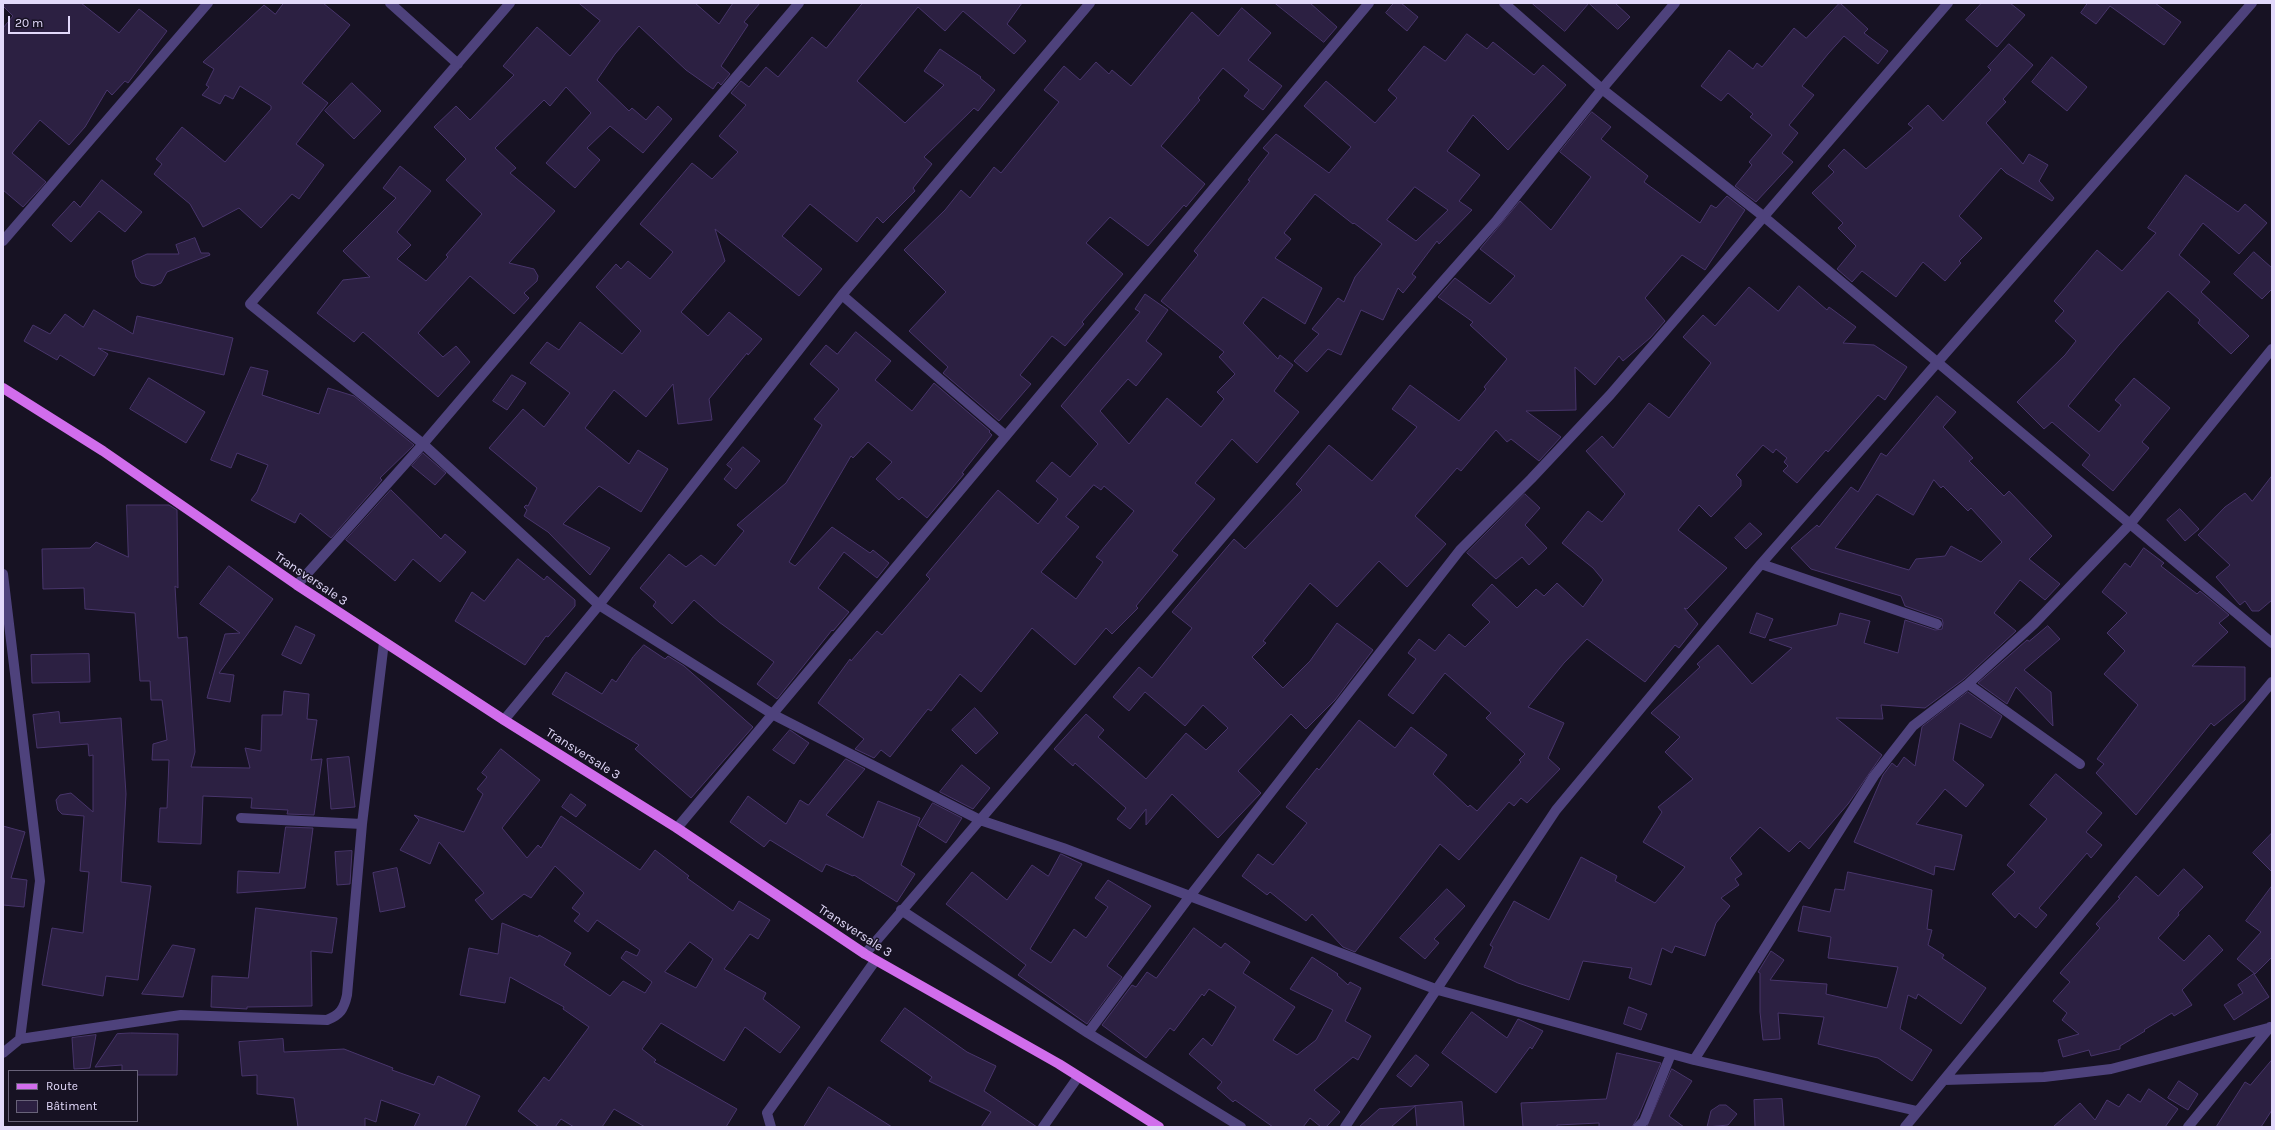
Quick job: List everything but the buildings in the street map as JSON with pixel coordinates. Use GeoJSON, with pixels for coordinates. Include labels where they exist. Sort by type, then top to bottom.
{"type":"FeatureCollection","features":[{"type":"Feature","properties":{"kind":"main road","name":"Transversale 3"},"geometry":{"type":"LineString","coordinates":[[3,388],[103,451],[297,585],[504,720],[677,828],[864,954],[1078,1077],[1159,1127]]}},
{"type":"Feature","properties":{"kind":"street"},"geometry":{"type":"LineString","coordinates":[[3,241],[208,3]]}},
{"type":"Feature","properties":{"kind":"street"},"geometry":{"type":"LineString","coordinates":[[390,3],[458,64]]}},
{"type":"Feature","properties":{"kind":"street"},"geometry":{"type":"LineString","coordinates":[[510,3],[250,304],[423,444],[599,605],[774,715],[980,820],[1063,848],[1438,990],[1694,1060],[1917,1111]]}},
{"type":"Feature","properties":{"kind":"street"},"geometry":{"type":"LineString","coordinates":[[297,585],[423,444],[799,3]]}},
{"type":"Feature","properties":{"kind":"street"},"geometry":{"type":"LineString","coordinates":[[504,720],[599,605],[842,295],[1090,3]]}},
{"type":"Feature","properties":{"kind":"street"},"geometry":{"type":"LineString","coordinates":[[677,828],[774,715],[1369,3]]}},
{"type":"Feature","properties":{"kind":"street"},"geometry":{"type":"LineString","coordinates":[[1504,3],[1602,90],[1763,216],[2272,643]]}},
{"type":"Feature","properties":{"kind":"street"},"geometry":{"type":"LineString","coordinates":[[864,954],[1395,336],[1497,220],[1602,90],[1676,3]]}},
{"type":"Feature","properties":{"kind":"street"},"geometry":{"type":"LineString","coordinates":[[1088,1033],[1190,896],[1460,550],[1531,479],[1610,395],[1948,3]]}},
{"type":"Feature","properties":{"kind":"street"},"geometry":{"type":"LineString","coordinates":[[1345,1127],[1438,990],[1556,810],[1761,564],[1936,362],[2252,3]]}},
{"type":"Feature","properties":{"kind":"street"},"geometry":{"type":"LineString","coordinates":[[842,295],[1006,436]]}},
{"type":"Feature","properties":{"kind":"street"},"geometry":{"type":"LineString","coordinates":[[1694,1060],[1874,776],[1913,726],[1968,684],[2034,624],[2130,524],[2272,349]]}},
{"type":"Feature","properties":{"kind":"street"},"geometry":{"type":"LineString","coordinates":[[1761,564],[1937,624]]}},
{"type":"Feature","properties":{"kind":"street"},"geometry":{"type":"LineString","coordinates":[[3,574],[40,881],[20,1039]]}},
{"type":"Feature","properties":{"kind":"street"},"geometry":{"type":"LineString","coordinates":[[3,1052],[20,1039],[181,1015],[327,1020],[339,1015],[344,1006],[347,995],[362,824],[384,642]]}},
{"type":"Feature","properties":{"kind":"street"},"geometry":{"type":"LineString","coordinates":[[1905,1127],[2272,682]]}},
{"type":"Feature","properties":{"kind":"street"},"geometry":{"type":"LineString","coordinates":[[1968,684],[2080,764]]}},
{"type":"Feature","properties":{"kind":"street"},"geometry":{"type":"LineString","coordinates":[[241,818],[362,824]]}},
{"type":"Feature","properties":{"kind":"street"},"geometry":{"type":"LineString","coordinates":[[901,910],[1088,1033],[1241,1127]]}},
{"type":"Feature","properties":{"kind":"street"},"geometry":{"type":"LineString","coordinates":[[771,1127],[767,1113],[875,961]]}},
{"type":"Feature","properties":{"kind":"street"},"geometry":{"type":"LineString","coordinates":[[1944,1080],[2044,1078],[2111,1069],[2271,1027]]}},
{"type":"Feature","properties":{"kind":"street"},"geometry":{"type":"LineString","coordinates":[[2188,1127],[2271,1027]]}},
{"type":"Feature","properties":{"kind":"street"},"geometry":{"type":"LineString","coordinates":[[1638,1127],[1644,1121],[1671,1054]]}},
{"type":"Feature","properties":{"kind":"street"},"geometry":{"type":"LineString","coordinates":[[1043,1127],[1078,1077]]}}]}
